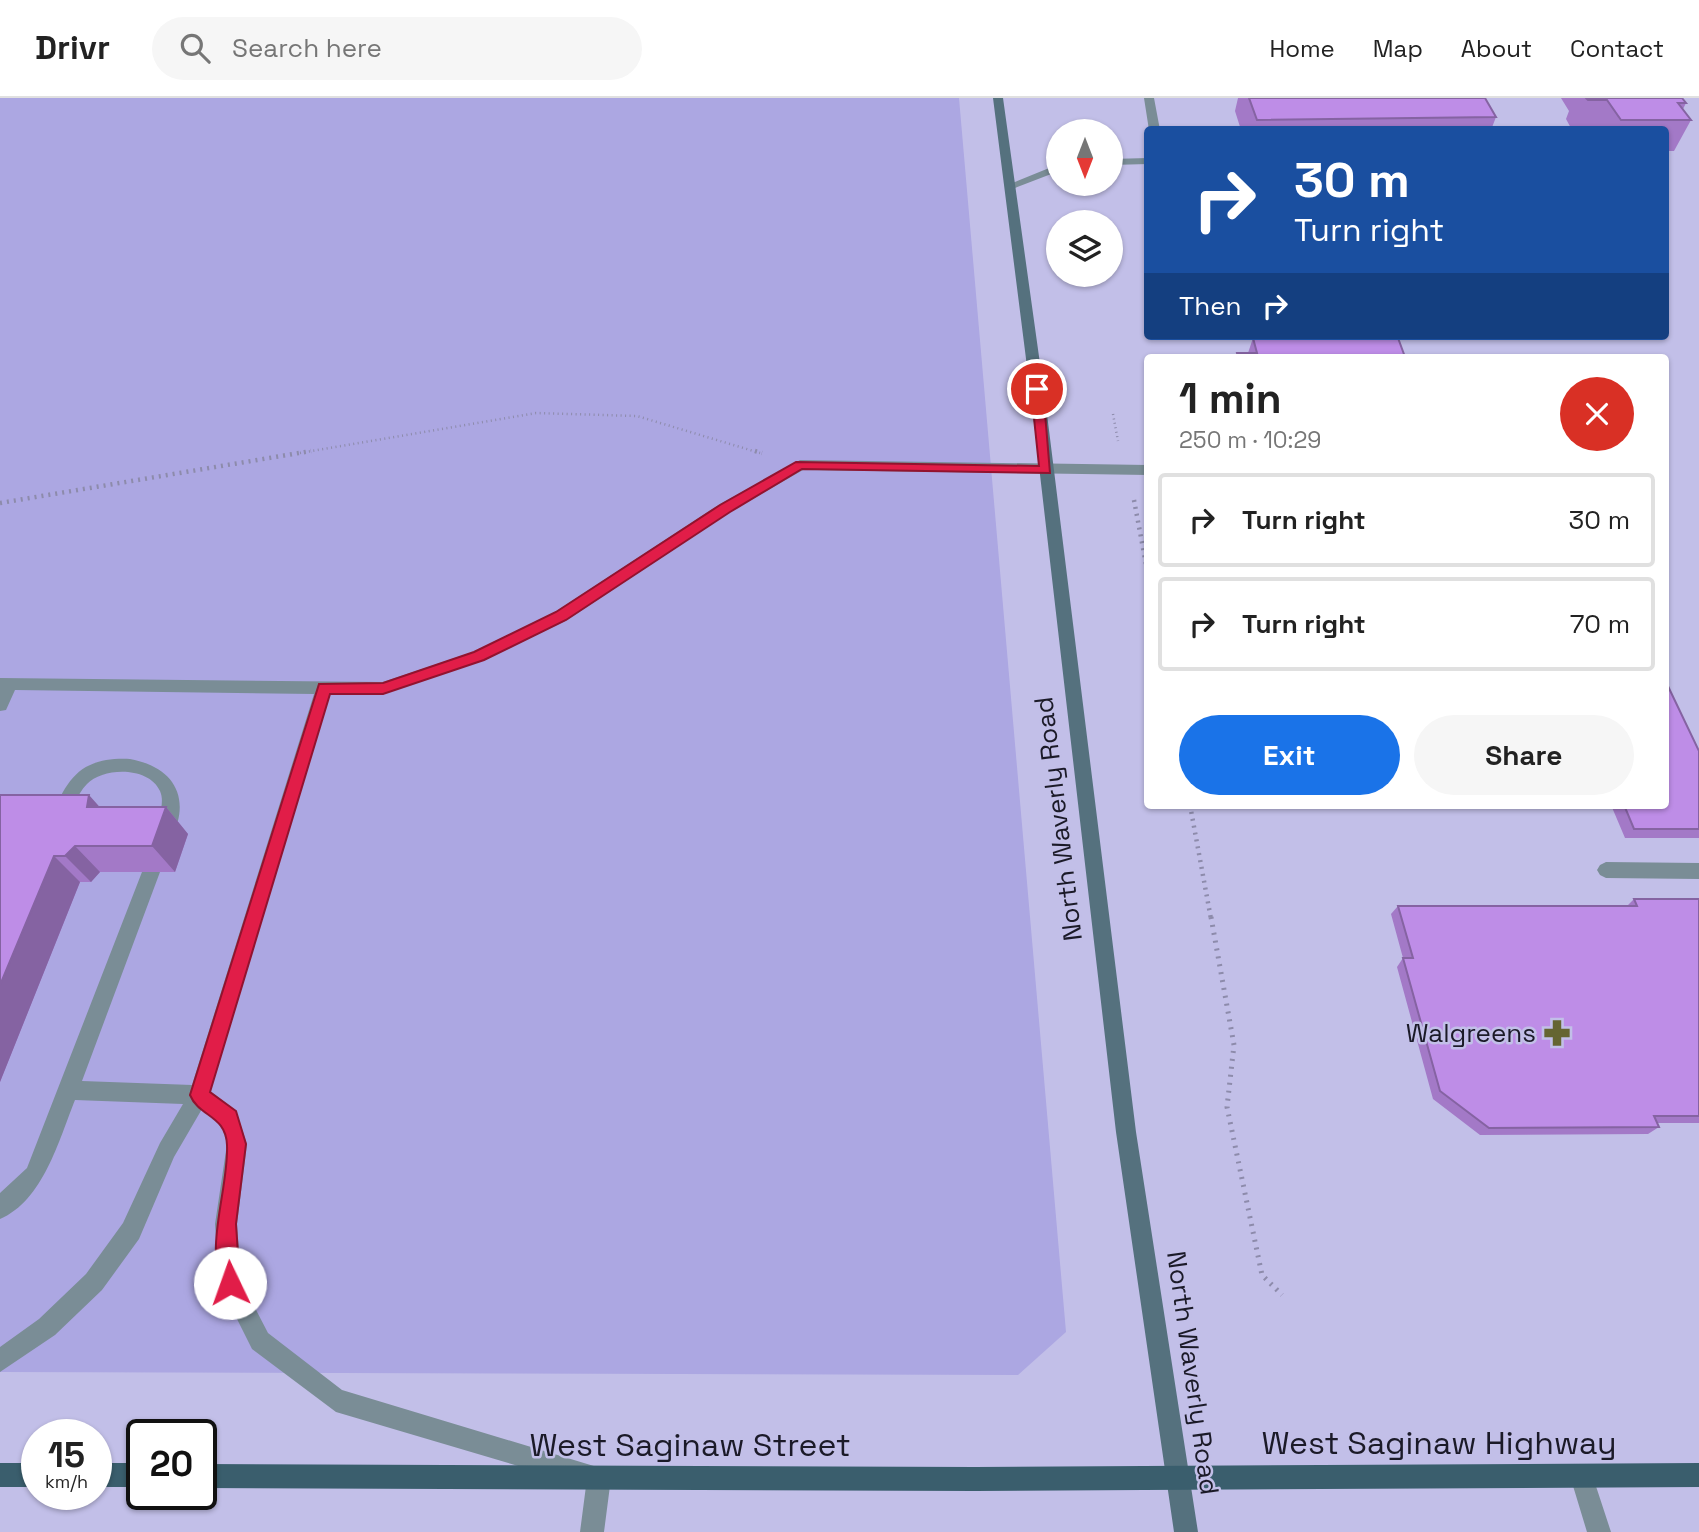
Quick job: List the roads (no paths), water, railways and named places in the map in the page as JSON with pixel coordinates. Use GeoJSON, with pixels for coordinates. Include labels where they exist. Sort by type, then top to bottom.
{"type":"FeatureCollection","features":[{"type":"Feature","properties":{"kind":"main road","name":"North Waverly Road"},"geometry":{"type":"LineString","coordinates":[[998,98],[1126,1132],[1186,1532]]}},
{"type":"Feature","properties":{"kind":"main road"},"geometry":{"type":"LineString","coordinates":[[0,1475],[21,1475]]}},
{"type":"Feature","properties":{"kind":"main road","name":"West Saginaw Highway"},"geometry":{"type":"LineString","coordinates":[[1179,1478],[1699,1475]]}},
{"type":"Feature","properties":{"kind":"main road","name":"West Saginaw Street"},"geometry":{"type":"LineString","coordinates":[[217,1476],[1179,1478]]}},
{"type":"Feature","properties":{"kind":"lane"},"geometry":{"type":"LineString","coordinates":[[1149,98],[1154,126]]}},
{"type":"Feature","properties":{"kind":"lane"},"geometry":{"type":"LineString","coordinates":[[1124,162],[1144,161]]}},
{"type":"Feature","properties":{"kind":"lane"},"geometry":{"type":"LineString","coordinates":[[1011,186],[1046,172]]}},
{"type":"Feature","properties":{"kind":"lane"},"geometry":{"type":"LineString","coordinates":[[0,705],[5,684],[383,688],[479,656],[561,616],[725,508],[800,465],[1144,470]]}},
{"type":"Feature","properties":{"kind":"lane"},"geometry":{"type":"LineString","coordinates":[[0,1362],[47,1327],[94,1282],[131,1231],[167,1150],[199,1095],[324,688]]}},
{"type":"Feature","properties":{"kind":"lane"},"geometry":{"type":"LineString","coordinates":[[58,822],[75,785],[87,773],[109,766],[132,765],[154,773],[167,786],[171,806],[165,834]]}},
{"type":"Feature","properties":{"kind":"lane"},"geometry":{"type":"LineString","coordinates":[[1606,870],[1699,871]]}},
{"type":"Feature","properties":{"kind":"lane"},"geometry":{"type":"LineString","coordinates":[[0,1208],[34,1175],[151,872]]}},
{"type":"Feature","properties":{"kind":"lane"},"geometry":{"type":"LineString","coordinates":[[69,1090],[199,1095],[229,1118],[237,1144],[226,1224],[230,1283],[260,1340],[337,1400],[599,1478],[593,1532]]}},
{"type":"Feature","properties":{"kind":"lane"},"geometry":{"type":"LineString","coordinates":[[1582,1476],[1599,1532]]}},
{"type":"Feature","properties":{"kind":"place","name":"Walgreens"},"geometry":{"type":"Point","coordinates":[1557,1033]}}]}
